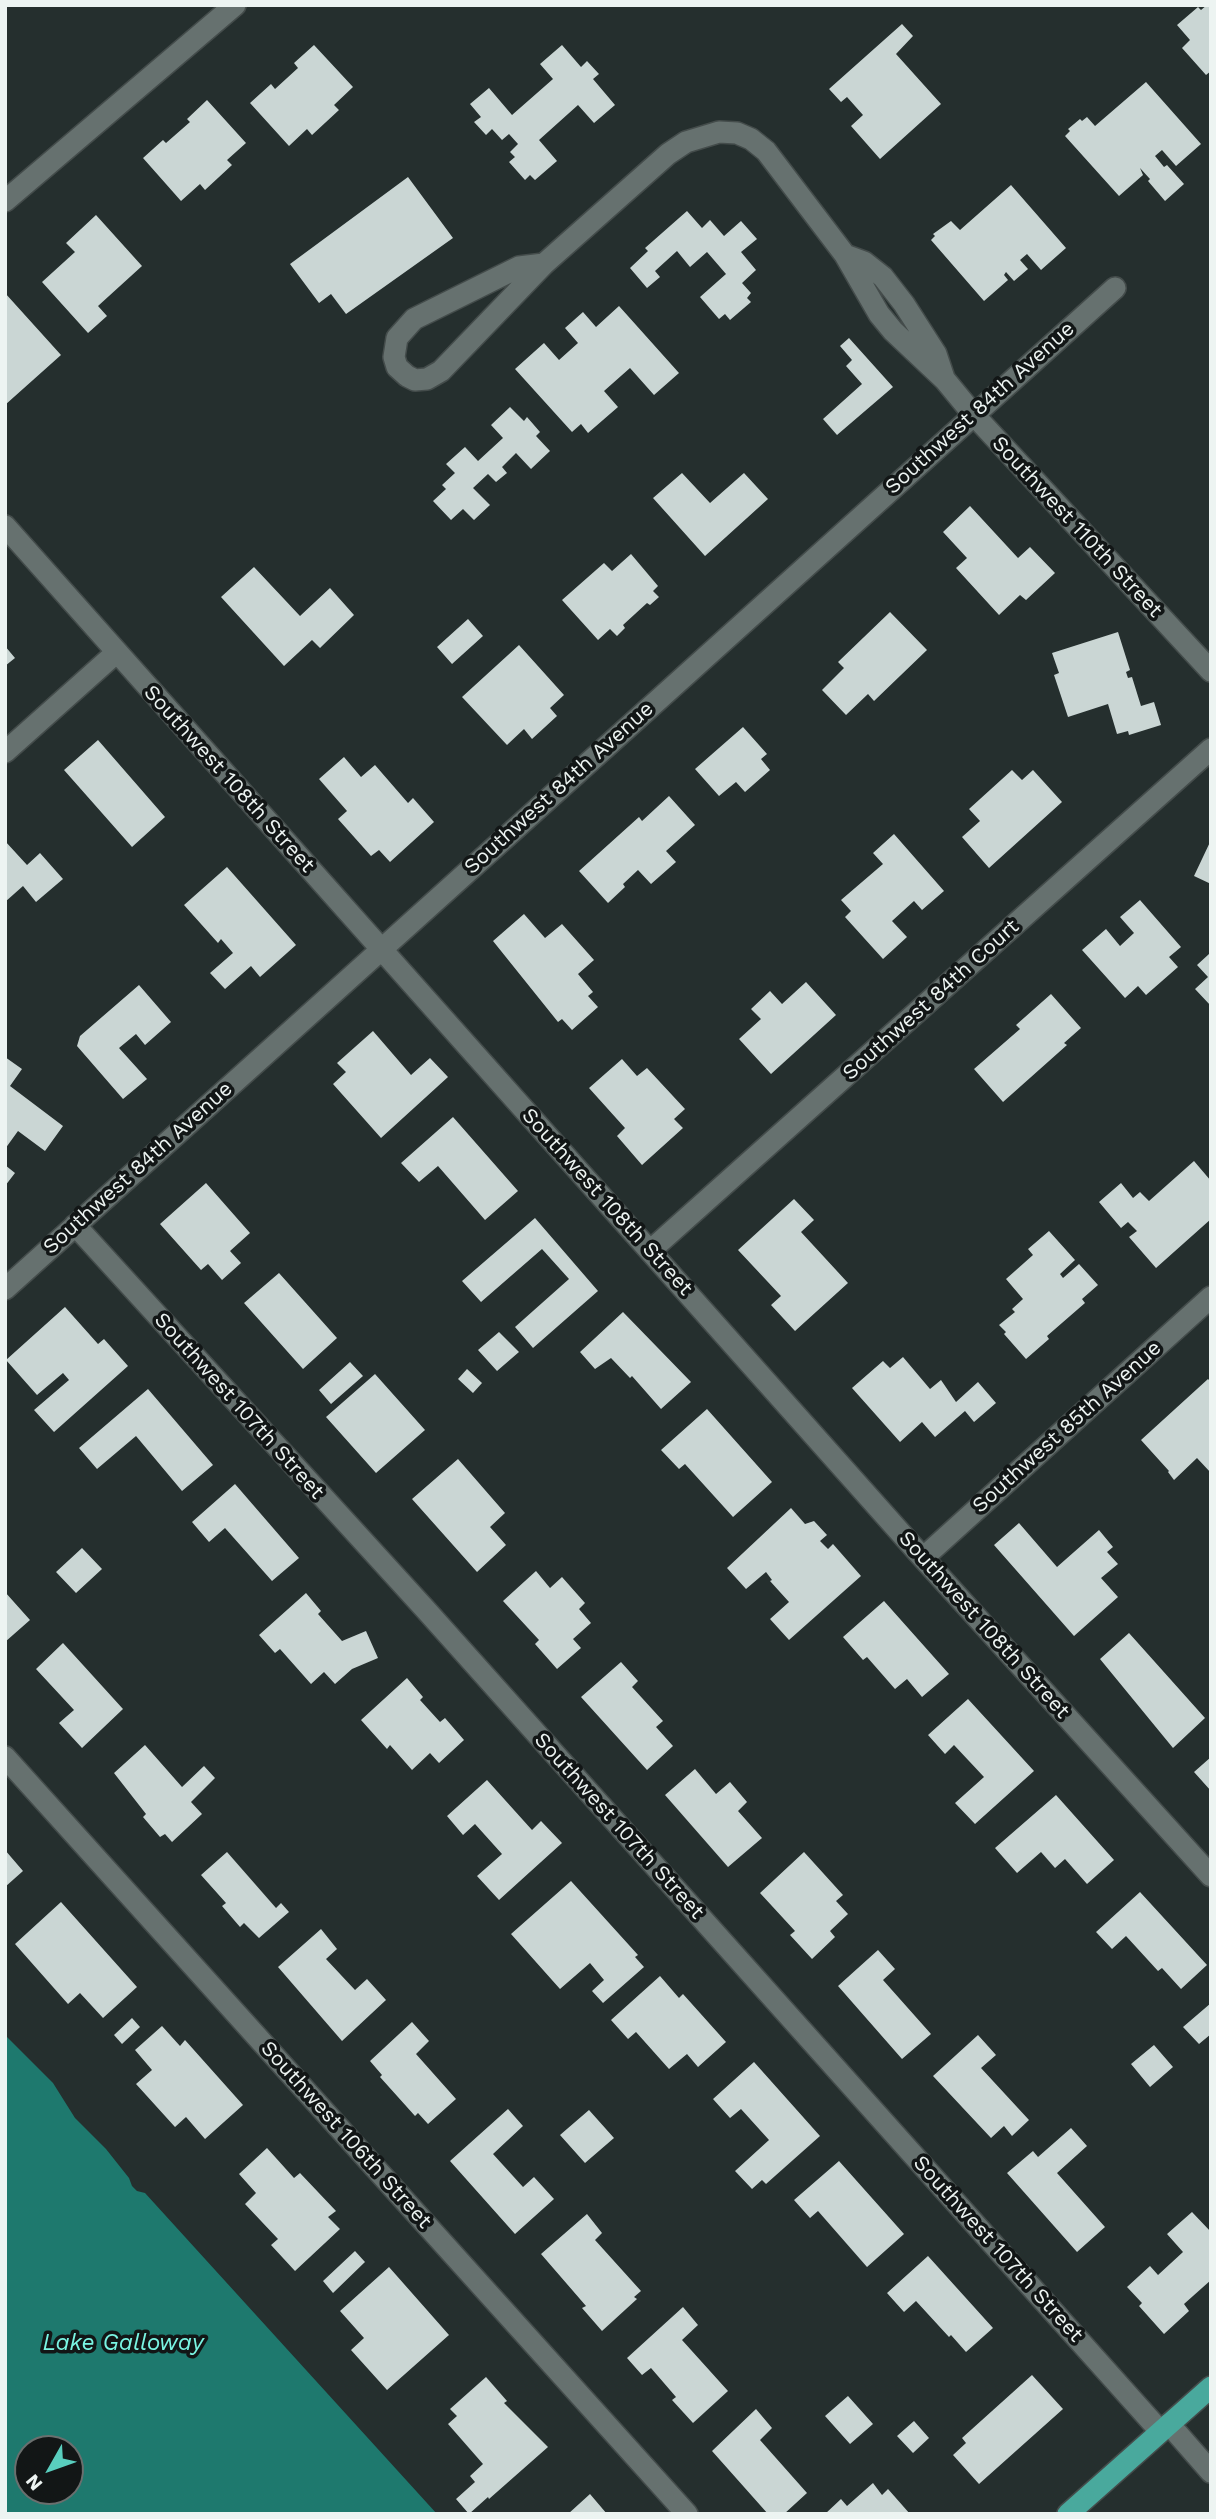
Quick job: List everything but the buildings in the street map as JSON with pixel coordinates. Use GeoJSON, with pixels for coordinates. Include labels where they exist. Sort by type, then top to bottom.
{"type":"FeatureCollection","features":[{"type":"Feature","properties":{"kind":"main road"},"geometry":{"type":"LineString","coordinates":[[1068,2514],[1211,2387]]}},
{"type":"Feature","properties":{"kind":"street"},"geometry":{"type":"LineString","coordinates":[[5,201],[235,5]]}},
{"type":"Feature","properties":{"kind":"street","name":"Southwest 110th Street"},"geometry":{"type":"LineString","coordinates":[[544,264],[668,154],[686,142],[719,132],[737,133],[751,139],[766,151],[845,256],[879,314],[893,331],[945,380],[973,414],[1211,671]]}},
{"type":"Feature","properties":{"kind":"street"},"geometry":{"type":"LineString","coordinates":[[544,264],[441,371],[426,379],[415,380],[397,367],[394,357],[397,338],[414,319],[519,267],[544,264]]}},
{"type":"Feature","properties":{"kind":"street","name":"Southwest 84th Avenue"},"geometry":{"type":"LineString","coordinates":[[5,1289],[1115,288]]}},
{"type":"Feature","properties":{"kind":"street","name":"Southwest 108th Street"},"geometry":{"type":"LineString","coordinates":[[5,526],[923,1558],[1211,1876]]}},
{"type":"Feature","properties":{"kind":"street"},"geometry":{"type":"LineString","coordinates":[[5,752],[117,652]]}},
{"type":"Feature","properties":{"kind":"street","name":"Southwest 84th Court"},"geometry":{"type":"LineString","coordinates":[[650,1251],[1211,749]]}},
{"type":"Feature","properties":{"kind":"street","name":"Southwest 107th Street"},"geometry":{"type":"LineString","coordinates":[[75,1225],[1165,2428],[1211,2472]]}},
{"type":"Feature","properties":{"kind":"street","name":"Southwest 85th Avenue"},"geometry":{"type":"LineString","coordinates":[[923,1558],[1211,1297]]}},
{"type":"Feature","properties":{"kind":"street","name":"Southwest 106th Street"},"geometry":{"type":"LineString","coordinates":[[5,1757],[687,2514]]}},
{"type":"Feature","properties":{"kind":"water","name":"Lake Galloway"},"geometry":{"type":"Polygon","coordinates":[[[5,2035],[53,2083],[75,2118],[106,2149],[129,2178],[132,2186],[145,2193],[437,2514],[5,2514],[5,2035]]]}}]}
